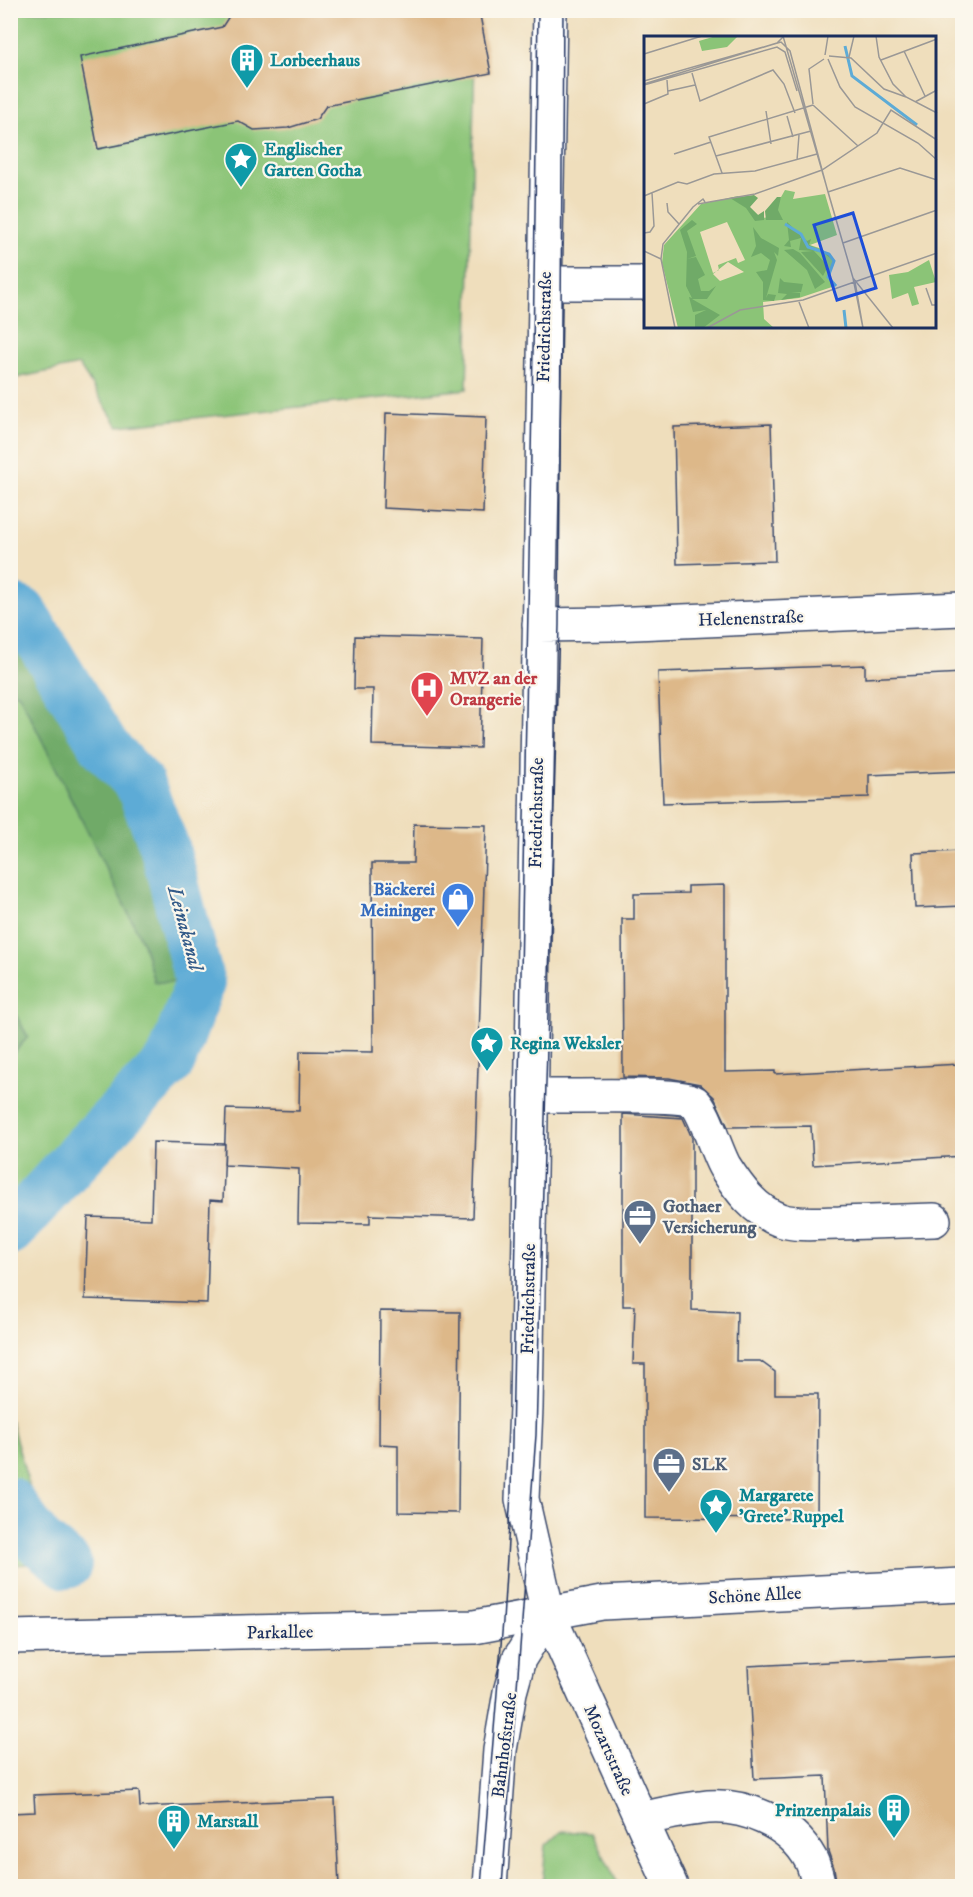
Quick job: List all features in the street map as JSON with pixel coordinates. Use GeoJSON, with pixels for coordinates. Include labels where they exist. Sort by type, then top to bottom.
{"type":"FeatureCollection","features":[{"type":"Feature","properties":{"kind":"street","name":"Friedrichstraße"},"geometry":{"type":"LineString","coordinates":[[548,1613],[522,1499],[526,1397],[550,10]]}},
{"type":"Feature","properties":{"kind":"street"},"geometry":{"type":"LineString","coordinates":[[545,284],[644,283]]}},
{"type":"Feature","properties":{"kind":"street","name":"Helenenstraße"},"geometry":{"type":"LineString","coordinates":[[539,625],[963,609]]}},
{"type":"Feature","properties":{"kind":"street"},"geometry":{"type":"LineString","coordinates":[[531,1096],[655,1096],[677,1097],[694,1102],[701,1111],[723,1164],[734,1180],[751,1202],[781,1220],[805,1223],[934,1220]]}},
{"type":"Feature","properties":{"kind":"street","name":"Schöne Allee"},"geometry":{"type":"LineString","coordinates":[[548,1613],[602,1603],[963,1586]]}},
{"type":"Feature","properties":{"kind":"street","name":"Parkallee"},"geometry":{"type":"LineString","coordinates":[[10,1637],[474,1627],[548,1613]]}},
{"type":"Feature","properties":{"kind":"street","name":"Mozartstraße"},"geometry":{"type":"LineString","coordinates":[[548,1613],[671,1887]]}},
{"type":"Feature","properties":{"kind":"street","name":"Bahnhofstraße"},"geometry":{"type":"LineString","coordinates":[[490,1887],[500,1750],[510,1692],[519,1659],[548,1613]]}},
{"type":"Feature","properties":{"kind":"street"},"geometry":{"type":"LineString","coordinates":[[641,1819],[701,1807],[727,1807],[767,1818],[787,1830],[801,1845],[812,1861],[819,1887]]}},
{"type":"Feature","properties":{"kind":"green space","name":"Englischer Garten Gotha"},"geometry":{"type":"Polygon","coordinates":[[[10,11],[476,11],[467,389],[118,426],[79,365],[11,379],[10,11]]]}},
{"type":"Feature","properties":{"kind":"green space"},"geometry":{"type":"Polygon","coordinates":[[[11,595],[26,604],[147,768],[205,984],[176,1068],[69,1178],[11,1251],[11,595]]]}},
{"type":"Feature","properties":{"kind":"green space"},"geometry":{"type":"Polygon","coordinates":[[[11,596],[25,605],[144,770],[204,983],[154,982],[143,943],[19,694],[11,690],[11,596]]]}},
{"type":"Feature","properties":{"kind":"green space"},"geometry":{"type":"Polygon","coordinates":[[[10,1004],[28,1037],[11,1056],[10,1056],[10,1004]]]}},
{"type":"Feature","properties":{"kind":"green space"},"geometry":{"type":"Polygon","coordinates":[[[11,1422],[51,1563],[11,1565],[11,1422]]]}},
{"type":"Feature","properties":{"kind":"green space"},"geometry":{"type":"Polygon","coordinates":[[[561,1831],[592,1833],[619,1886],[542,1886],[546,1845],[561,1831]]]}},
{"type":"Feature","properties":{"kind":"building","name":"Lorbeerhaus"},"geometry":{"type":"Polygon","coordinates":[[[233,10],[479,10],[491,73],[326,106],[317,119],[288,128],[254,130],[238,121],[98,149],[80,57],[222,27],[233,10]]]}},
{"type":"Feature","properties":{"kind":"building"},"geometry":{"type":"Polygon","coordinates":[[[386,413],[486,417],[483,513],[383,508],[386,413]]]}},
{"type":"Feature","properties":{"kind":"building"},"geometry":{"type":"Polygon","coordinates":[[[771,424],[775,561],[677,564],[674,427],[771,424]]]}},
{"type":"Feature","properties":{"kind":"building","name":"MVZ an der Orangerie"},"geometry":{"type":"Polygon","coordinates":[[[355,636],[483,639],[480,748],[372,745],[373,689],[354,689],[355,636]]]}},
{"type":"Feature","properties":{"kind":"building"},"geometry":{"type":"Polygon","coordinates":[[[865,665],[865,678],[963,673],[963,771],[869,775],[869,797],[663,803],[658,672],[865,665]]]}},
{"type":"Feature","properties":{"kind":"building"},"geometry":{"type":"Polygon","coordinates":[[[414,824],[486,825],[473,1218],[370,1215],[370,1224],[298,1223],[299,1169],[224,1165],[226,1109],[299,1111],[300,1051],[373,1052],[372,863],[413,863],[414,824]]]}},
{"type":"Feature","properties":{"kind":"building"},"geometry":{"type":"Polygon","coordinates":[[[963,851],[963,906],[915,908],[913,853],[963,851]]]}},
{"type":"Feature","properties":{"kind":"building"},"geometry":{"type":"Polygon","coordinates":[[[725,885],[725,1072],[775,1071],[775,1074],[960,1064],[963,1156],[813,1165],[811,1126],[728,1127],[714,1097],[700,1084],[669,1078],[623,1077],[622,919],[634,919],[634,894],[688,893],[688,886],[725,885]]]}},
{"type":"Feature","properties":{"kind":"building"},"geometry":{"type":"Polygon","coordinates":[[[623,1114],[683,1118],[692,1138],[692,1310],[737,1312],[736,1361],[760,1361],[775,1372],[775,1394],[818,1394],[817,1519],[645,1518],[645,1364],[633,1364],[635,1306],[623,1306],[623,1114]]]}},
{"type":"Feature","properties":{"kind":"building"},"geometry":{"type":"Polygon","coordinates":[[[153,1142],[225,1144],[223,1201],[210,1200],[207,1303],[85,1299],[88,1217],[151,1219],[153,1142]]]}},
{"type":"Feature","properties":{"kind":"building"},"geometry":{"type":"Polygon","coordinates":[[[380,1311],[460,1312],[458,1513],[398,1512],[398,1445],[379,1444],[380,1311]]]}},
{"type":"Feature","properties":{"kind":"building"},"geometry":{"type":"Polygon","coordinates":[[[963,1655],[963,1769],[958,1769],[962,1887],[837,1887],[828,1851],[825,1776],[754,1779],[748,1666],[963,1655]]]}},
{"type":"Feature","properties":{"kind":"building","name":"Marstall"},"geometry":{"type":"Polygon","coordinates":[[[139,1791],[140,1807],[335,1799],[339,1887],[10,1887],[10,1813],[35,1812],[34,1795],[139,1791]]]}},
{"type":"Feature","properties":{"kind":"waterway","name":"Leinakanal"},"geometry":{"type":"LineString","coordinates":[[10,608],[22,612],[104,746],[139,783],[164,845],[200,983],[171,1061],[87,1147],[10,1231]]}},
{"type":"Feature","properties":{"kind":"waterway","name":"Leinakanal"},"geometry":{"type":"LineString","coordinates":[[10,1502],[39,1542],[67,1564]]}},
{"type":"Feature","properties":{"kind":"tram line"},"geometry":{"type":"LineString","coordinates":[[481,1886],[511,1493],[538,10]]}},
{"type":"Feature","properties":{"kind":"tram line"},"geometry":{"type":"LineString","coordinates":[[502,1886],[536,1435],[559,625],[563,10]]}},
{"type":"Feature","properties":{"kind":"place","name":"Lorbeerhaus"},"geometry":{"type":"Point","coordinates":[247,89]}},
{"type":"Feature","properties":{"kind":"place","name":"Englischer Garten Gotha"},"geometry":{"type":"Point","coordinates":[241,188]}},
{"type":"Feature","properties":{"kind":"place","name":"MVZ an der Orangerie"},"geometry":{"type":"Point","coordinates":[427,717]}},
{"type":"Feature","properties":{"kind":"place","name":"Bäckerei Meininger"},"geometry":{"type":"Point","coordinates":[458,928]}},
{"type":"Feature","properties":{"kind":"place","name":"Regina Weksler"},"geometry":{"type":"Point","coordinates":[487,1072]}},
{"type":"Feature","properties":{"kind":"place","name":"Gothaer Versicherung"},"geometry":{"type":"Point","coordinates":[640,1245]}},
{"type":"Feature","properties":{"kind":"place","name":"SLK"},"geometry":{"type":"Point","coordinates":[669,1493]}},
{"type":"Feature","properties":{"kind":"place","name":"Margarete 'Grete' Ruppel"},"geometry":{"type":"Point","coordinates":[716,1534]}},
{"type":"Feature","properties":{"kind":"place","name":"Prinzenpalais"},"geometry":{"type":"Point","coordinates":[894,1839]}},
{"type":"Feature","properties":{"kind":"place","name":"Marstall"},"geometry":{"type":"Point","coordinates":[174,1850]}}]}
